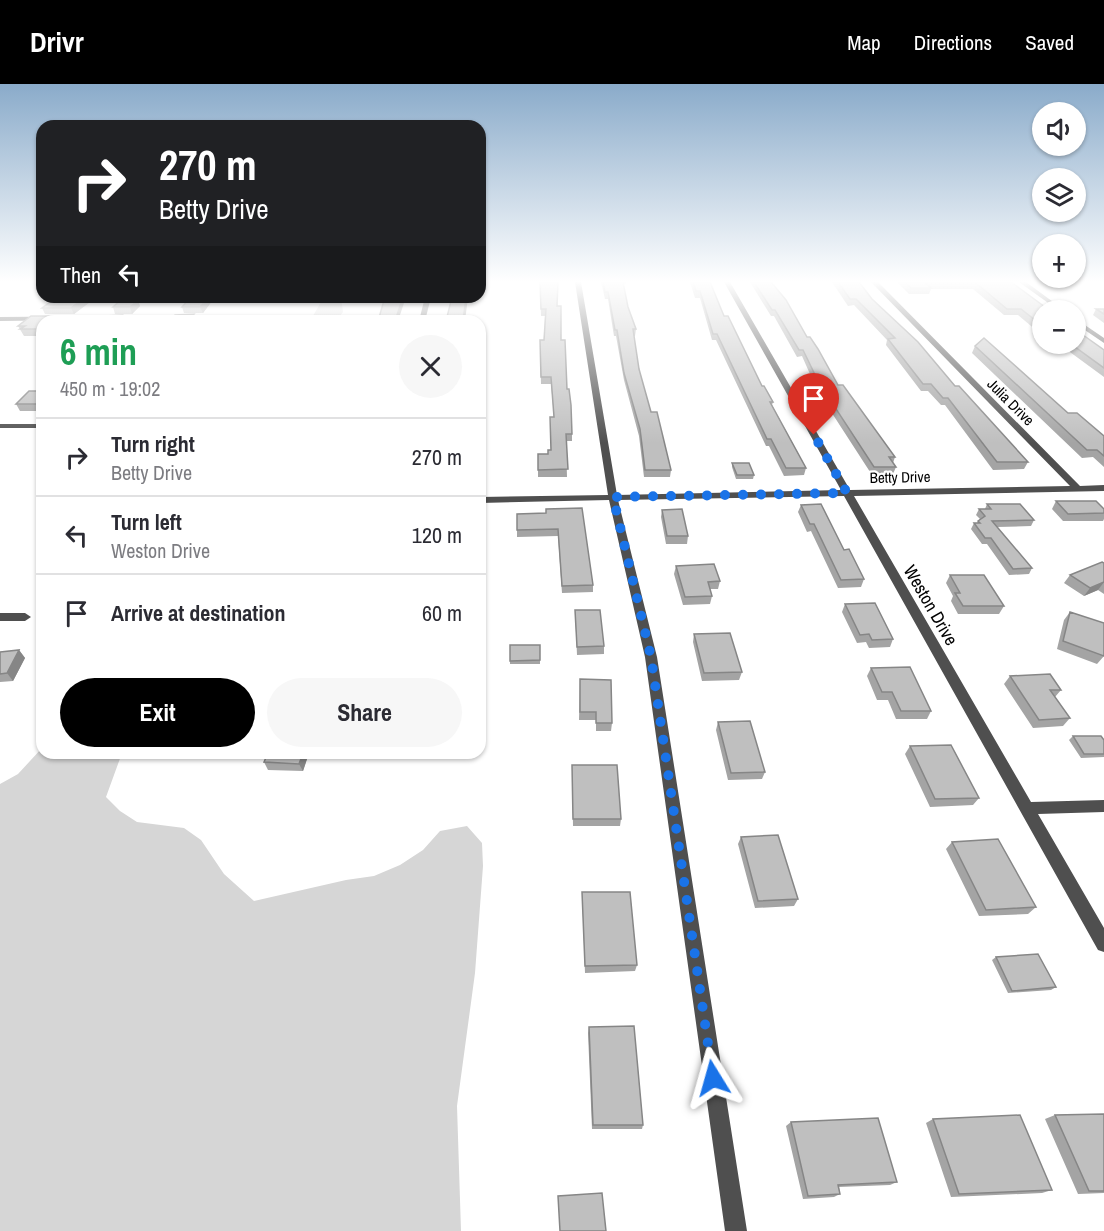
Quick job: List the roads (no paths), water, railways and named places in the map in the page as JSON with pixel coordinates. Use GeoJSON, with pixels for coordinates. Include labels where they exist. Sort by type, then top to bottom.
{"type":"FeatureCollection","features":[{"type":"Feature","properties":{"kind":"street"},"geometry":{"type":"LineString","coordinates":[[587,336],[613,497],[651,657],[736,1231]]}},
{"type":"Feature","properties":{"kind":"street","name":"Weston Drive"},"geometry":{"type":"LineString","coordinates":[[757,336],[1104,944]]}},
{"type":"Feature","properties":{"kind":"street","name":"Julia Drive"},"geometry":{"type":"LineString","coordinates":[[927,336],[1077,488]]}},
{"type":"Feature","properties":{"kind":"street"},"geometry":{"type":"LineString","coordinates":[[0,426],[36,426]]}},
{"type":"Feature","properties":{"kind":"street","name":"Betty Drive"},"geometry":{"type":"LineString","coordinates":[[486,500],[1104,488]]}},
{"type":"Feature","properties":{"kind":"street"},"geometry":{"type":"LineString","coordinates":[[0,617],[25,617]]}},
{"type":"Feature","properties":{"kind":"street"},"geometry":{"type":"LineString","coordinates":[[1026,807],[1104,806]]}}]}
